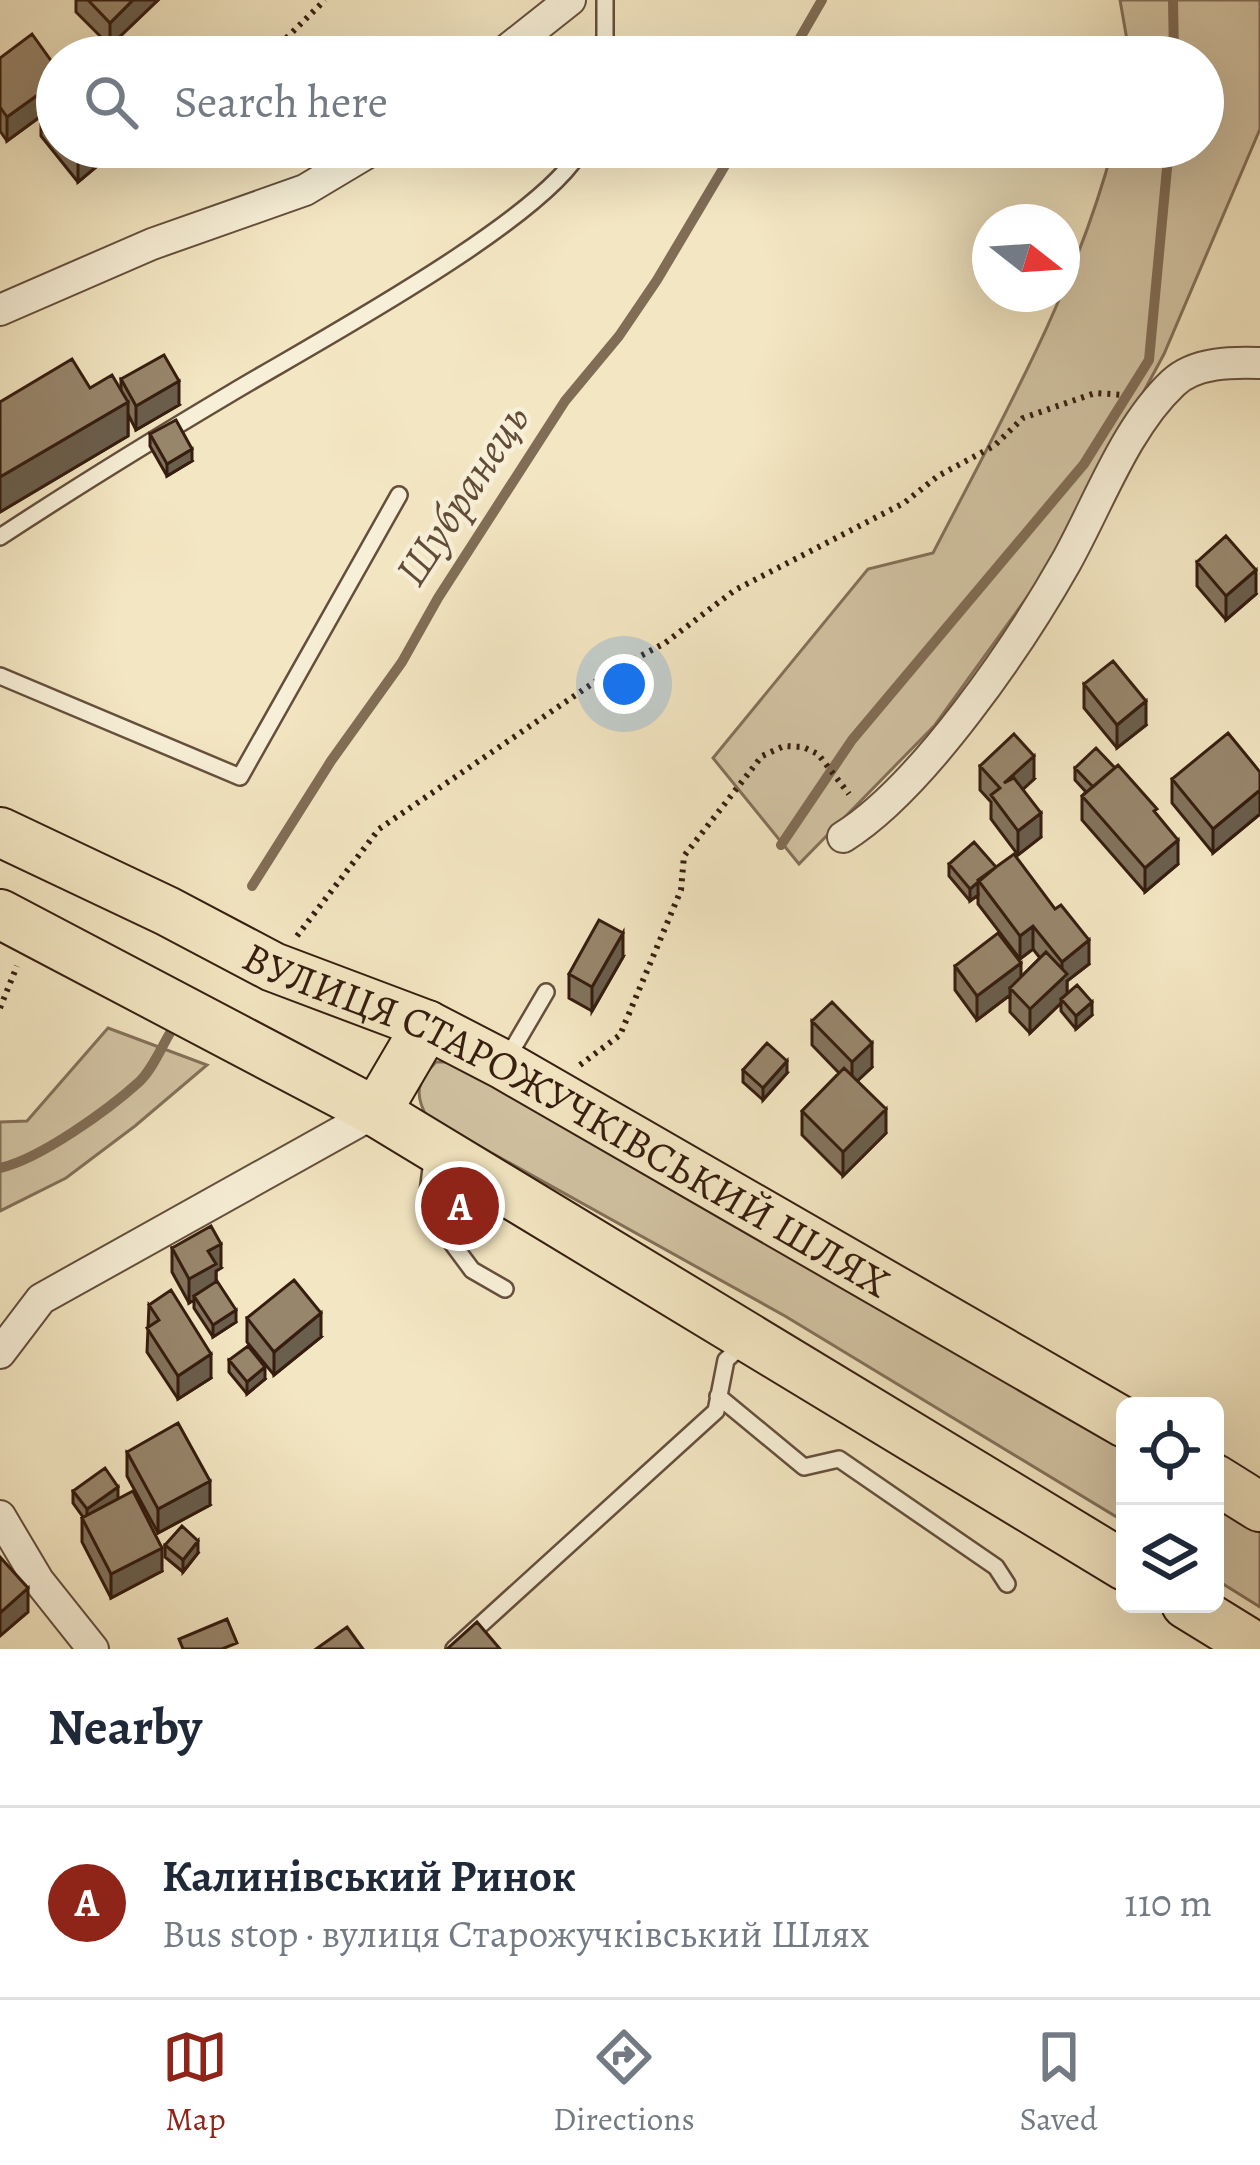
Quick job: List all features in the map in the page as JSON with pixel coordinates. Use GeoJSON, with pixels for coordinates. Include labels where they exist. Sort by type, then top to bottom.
{"type":"FeatureCollection","features":[{"type":"Feature","properties":{"kind":"main road","name":"ВУЛИЦЯ СТАРОЖУЧКІВСЬКИЙ ШЛЯХ"},"geometry":{"type":"LineString","coordinates":[[0,832],[273,967],[427,1025],[504,1065],[1116,1418]]}},
{"type":"Feature","properties":{"kind":"main road","name":"ВУЛИЦЯ СТАРОЖУЧКІВСЬКИЙ ШЛЯХ"},"geometry":{"type":"LineString","coordinates":[[0,914],[376,1112],[1116,1562]]}},
{"type":"Feature","properties":{"kind":"main road"},"geometry":{"type":"LineString","coordinates":[[376,1112],[427,1025]]}},
{"type":"Feature","properties":{"kind":"main road"},"geometry":{"type":"LineString","coordinates":[[1224,1485],[1260,1508]]}},
{"type":"Feature","properties":{"kind":"main road"},"geometry":{"type":"LineString","coordinates":[[1201,1613],[1259,1649]]}},
{"type":"Feature","properties":{"kind":"street"},"geometry":{"type":"LineString","coordinates":[[525,36],[571,0]]}},
{"type":"Feature","properties":{"kind":"street"},"geometry":{"type":"LineString","coordinates":[[0,310],[152,244],[305,190],[342,168]]}},
{"type":"Feature","properties":{"kind":"street"},"geometry":{"type":"LineString","coordinates":[[843,837],[871,820],[936,748],[1017,642],[1066,561],[1106,481],[1176,379],[1225,362],[1260,363]]}},
{"type":"Feature","properties":{"kind":"street"},"geometry":{"type":"LineString","coordinates":[[0,1354],[41,1299],[376,1112]]}},
{"type":"Feature","properties":{"kind":"street"},"geometry":{"type":"LineString","coordinates":[[0,1516],[38,1580],[93,1649]]}},
{"type":"Feature","properties":{"kind":"lane"},"geometry":{"type":"LineString","coordinates":[[605,0],[605,36]]}},
{"type":"Feature","properties":{"kind":"lane"},"geometry":{"type":"LineString","coordinates":[[0,537],[89,478],[389,298],[518,214],[570,168]]}},
{"type":"Feature","properties":{"kind":"lane"},"geometry":{"type":"LineString","coordinates":[[0,676],[240,777],[399,495]]}},
{"type":"Feature","properties":{"kind":"lane"},"geometry":{"type":"LineString","coordinates":[[504,1065],[546,992]]}},
{"type":"Feature","properties":{"kind":"lane"},"geometry":{"type":"LineString","coordinates":[[433,1150],[426,1208],[472,1270],[505,1289]]}},
{"type":"Feature","properties":{"kind":"lane"},"geometry":{"type":"LineString","coordinates":[[454,1649],[716,1411],[726,1360],[747,1341]]}},
{"type":"Feature","properties":{"kind":"lane"},"geometry":{"type":"LineString","coordinates":[[718,1396],[804,1467],[839,1459],[997,1567],[1006,1584]]}},
{"type":"Feature","properties":{"kind":"path"},"geometry":{"type":"LineString","coordinates":[[289,36],[326,0]]}},
{"type":"Feature","properties":{"kind":"path"},"geometry":{"type":"LineString","coordinates":[[273,967],[379,829],[605,675],[665,643],[735,590],[904,503],[938,476],[994,446],[1023,418],[1102,394]]}},
{"type":"Feature","properties":{"kind":"path"},"geometry":{"type":"LineString","coordinates":[[547,1089],[620,1035],[681,890],[684,856],[762,756],[784,746],[818,754],[848,793]]}},
{"type":"Feature","properties":{"kind":"shaded area"},"geometry":{"type":"Polygon","coordinates":[[[1120,0],[1260,0],[1260,129],[1164,354],[1051,564],[935,725],[799,864],[713,758],[868,569],[933,553],[1053,312],[1080,312],[1080,247],[1107,168],[1224,168],[1224,36],[1126,36],[1120,0]]]}},
{"type":"Feature","properties":{"kind":"shaded area"},"geometry":{"type":"Polygon","coordinates":[[[108,1028],[207,1065],[66,1178],[0,1211],[0,1122],[27,1121],[108,1028]]]}},
{"type":"Feature","properties":{"kind":"shaded area"},"geometry":{"type":"Polygon","coordinates":[[[436,1062],[460,1062],[1116,1433],[1116,1517],[785,1316],[427,1117],[420,1101],[425,1075],[436,1062]]]}},
{"type":"Feature","properties":{"kind":"shaded area"},"geometry":{"type":"Polygon","coordinates":[[[1224,1502],[1260,1524],[1260,1607],[1224,1585],[1224,1502]]]}},
{"type":"Feature","properties":{"kind":"building"},"geometry":{"type":"Polygon","coordinates":[[[88,0],[133,0],[110,23],[88,0]]]}},
{"type":"Feature","properties":{"kind":"building"},"geometry":{"type":"Polygon","coordinates":[[[32,34],[36,40],[36,96],[7,117],[0,107],[0,58],[32,34]]]}},
{"type":"Feature","properties":{"kind":"building"},"geometry":{"type":"Polygon","coordinates":[[[164,355],[179,381],[136,406],[121,379],[164,355]]]}},
{"type":"Feature","properties":{"kind":"building"},"geometry":{"type":"Polygon","coordinates":[[[72,359],[90,388],[112,375],[128,402],[0,477],[0,402],[72,359]]]}},
{"type":"Feature","properties":{"kind":"building"},"geometry":{"type":"Polygon","coordinates":[[[176,420],[192,449],[167,464],[150,434],[176,420]]]}},
{"type":"Feature","properties":{"kind":"building"},"geometry":{"type":"Polygon","coordinates":[[[1226,536],[1256,570],[1226,596],[1197,562],[1226,536]]]}},
{"type":"Feature","properties":{"kind":"building"},"geometry":{"type":"Polygon","coordinates":[[[1113,661],[1146,701],[1117,725],[1084,684],[1113,661]]]}},
{"type":"Feature","properties":{"kind":"building"},"geometry":{"type":"Polygon","coordinates":[[[1228,733],[1260,772],[1260,790],[1213,829],[1172,779],[1228,733]]]}},
{"type":"Feature","properties":{"kind":"building"},"geometry":{"type":"Polygon","coordinates":[[[1014,734],[1034,756],[1004,783],[1014,778],[1041,813],[1018,831],[991,795],[1000,788],[980,766],[1014,734]]]}},
{"type":"Feature","properties":{"kind":"building"},"geometry":{"type":"Polygon","coordinates":[[[1096,748],[1115,768],[1093,787],[1075,768],[1096,748]]]}},
{"type":"Feature","properties":{"kind":"building"},"geometry":{"type":"Polygon","coordinates":[[[1118,765],[1178,840],[1145,868],[1082,796],[1118,765]]]}},
{"type":"Feature","properties":{"kind":"building"},"geometry":{"type":"Polygon","coordinates":[[[974,842],[996,867],[970,889],[949,864],[974,842]]]}},
{"type":"Feature","properties":{"kind":"building"},"geometry":{"type":"Polygon","coordinates":[[[1014,854],[1055,909],[1061,905],[1089,940],[1062,962],[1033,926],[1020,936],[978,880],[1014,854]]]}},
{"type":"Feature","properties":{"kind":"building"},"geometry":{"type":"Polygon","coordinates":[[[599,920],[623,933],[592,987],[569,974],[599,920]]]}},
{"type":"Feature","properties":{"kind":"building"},"geometry":{"type":"Polygon","coordinates":[[[998,933],[1021,963],[977,996],[955,966],[998,933]]]}},
{"type":"Feature","properties":{"kind":"building"},"geometry":{"type":"Polygon","coordinates":[[[1046,952],[1067,974],[1030,1009],[1010,988],[1046,952]]]}},
{"type":"Feature","properties":{"kind":"building"},"geometry":{"type":"Polygon","coordinates":[[[1077,985],[1092,1002],[1076,1016],[1061,999],[1077,985]]]}},
{"type":"Feature","properties":{"kind":"building"},"geometry":{"type":"Polygon","coordinates":[[[832,1002],[872,1043],[852,1062],[812,1021],[832,1002]]]}},
{"type":"Feature","properties":{"kind":"building"},"geometry":{"type":"Polygon","coordinates":[[[767,1043],[787,1061],[763,1088],[743,1070],[767,1043]]]}},
{"type":"Feature","properties":{"kind":"building"},"geometry":{"type":"Polygon","coordinates":[[[844,1068],[886,1109],[843,1152],[802,1111],[844,1068]]]}},
{"type":"Feature","properties":{"kind":"building"},"geometry":{"type":"Polygon","coordinates":[[[211,1226],[221,1244],[208,1251],[216,1264],[189,1279],[172,1248],[211,1226]]]}},
{"type":"Feature","properties":{"kind":"building"},"geometry":{"type":"Polygon","coordinates":[[[294,1280],[321,1313],[274,1352],[247,1318],[294,1280]]]}},
{"type":"Feature","properties":{"kind":"building"},"geometry":{"type":"Polygon","coordinates":[[[217,1281],[236,1310],[213,1325],[194,1296],[217,1281]]]}},
{"type":"Feature","properties":{"kind":"building"},"geometry":{"type":"Polygon","coordinates":[[[171,1290],[211,1354],[178,1376],[147,1328],[159,1320],[149,1305],[171,1290]]]}},
{"type":"Feature","properties":{"kind":"building"},"geometry":{"type":"Polygon","coordinates":[[[248,1346],[265,1367],[247,1382],[229,1360],[248,1346]]]}},
{"type":"Feature","properties":{"kind":"building"},"geometry":{"type":"Polygon","coordinates":[[[178,1423],[210,1481],[158,1509],[127,1452],[178,1423]]]}},
{"type":"Feature","properties":{"kind":"building"},"geometry":{"type":"Polygon","coordinates":[[[105,1468],[118,1487],[87,1509],[73,1491],[105,1468]]]}},
{"type":"Feature","properties":{"kind":"building"},"geometry":{"type":"Polygon","coordinates":[[[133,1491],[162,1548],[111,1574],[82,1518],[133,1491]]]}},
{"type":"Feature","properties":{"kind":"building"},"geometry":{"type":"Polygon","coordinates":[[[182,1526],[198,1541],[183,1560],[165,1545],[182,1526]]]}},
{"type":"Feature","properties":{"kind":"building"},"geometry":{"type":"Polygon","coordinates":[[[0,1557],[28,1588],[0,1613],[0,1557]]]}},
{"type":"Feature","properties":{"kind":"building"},"geometry":{"type":"Polygon","coordinates":[[[227,1619],[237,1643],[222,1649],[183,1649],[179,1639],[227,1619]]]}},
{"type":"Feature","properties":{"kind":"building"},"geometry":{"type":"Polygon","coordinates":[[[477,1622],[500,1649],[447,1649],[477,1622]]]}},
{"type":"Feature","properties":{"kind":"building"},"geometry":{"type":"Polygon","coordinates":[[[347,1627],[363,1649],[316,1649],[347,1627]]]}},
{"type":"Feature","properties":{"kind":"waterway","name":"Шубранець"},"geometry":{"type":"LineString","coordinates":[[801,36],[822,0]]}},
{"type":"Feature","properties":{"kind":"waterway"},"geometry":{"type":"LineString","coordinates":[[1173,0],[1174,36]]}},
{"type":"Feature","properties":{"kind":"waterway","name":"Шубранець"},"geometry":{"type":"LineString","coordinates":[[252,886],[331,761],[402,662],[565,401],[619,336],[657,280],[724,168]]}},
{"type":"Feature","properties":{"kind":"waterway"},"geometry":{"type":"LineString","coordinates":[[781,845],[852,740],[1084,464],[1149,360],[1167,168]]}},
{"type":"Feature","properties":{"kind":"waterway","name":"Шубранець"},"geometry":{"type":"LineString","coordinates":[[0,1168],[53,1144],[126,1093],[148,1071],[170,1033]]}},
{"type":"Feature","properties":{"kind":"place","name":"Калинівський Ринок"},"geometry":{"type":"Point","coordinates":[460,1206]}}]}
